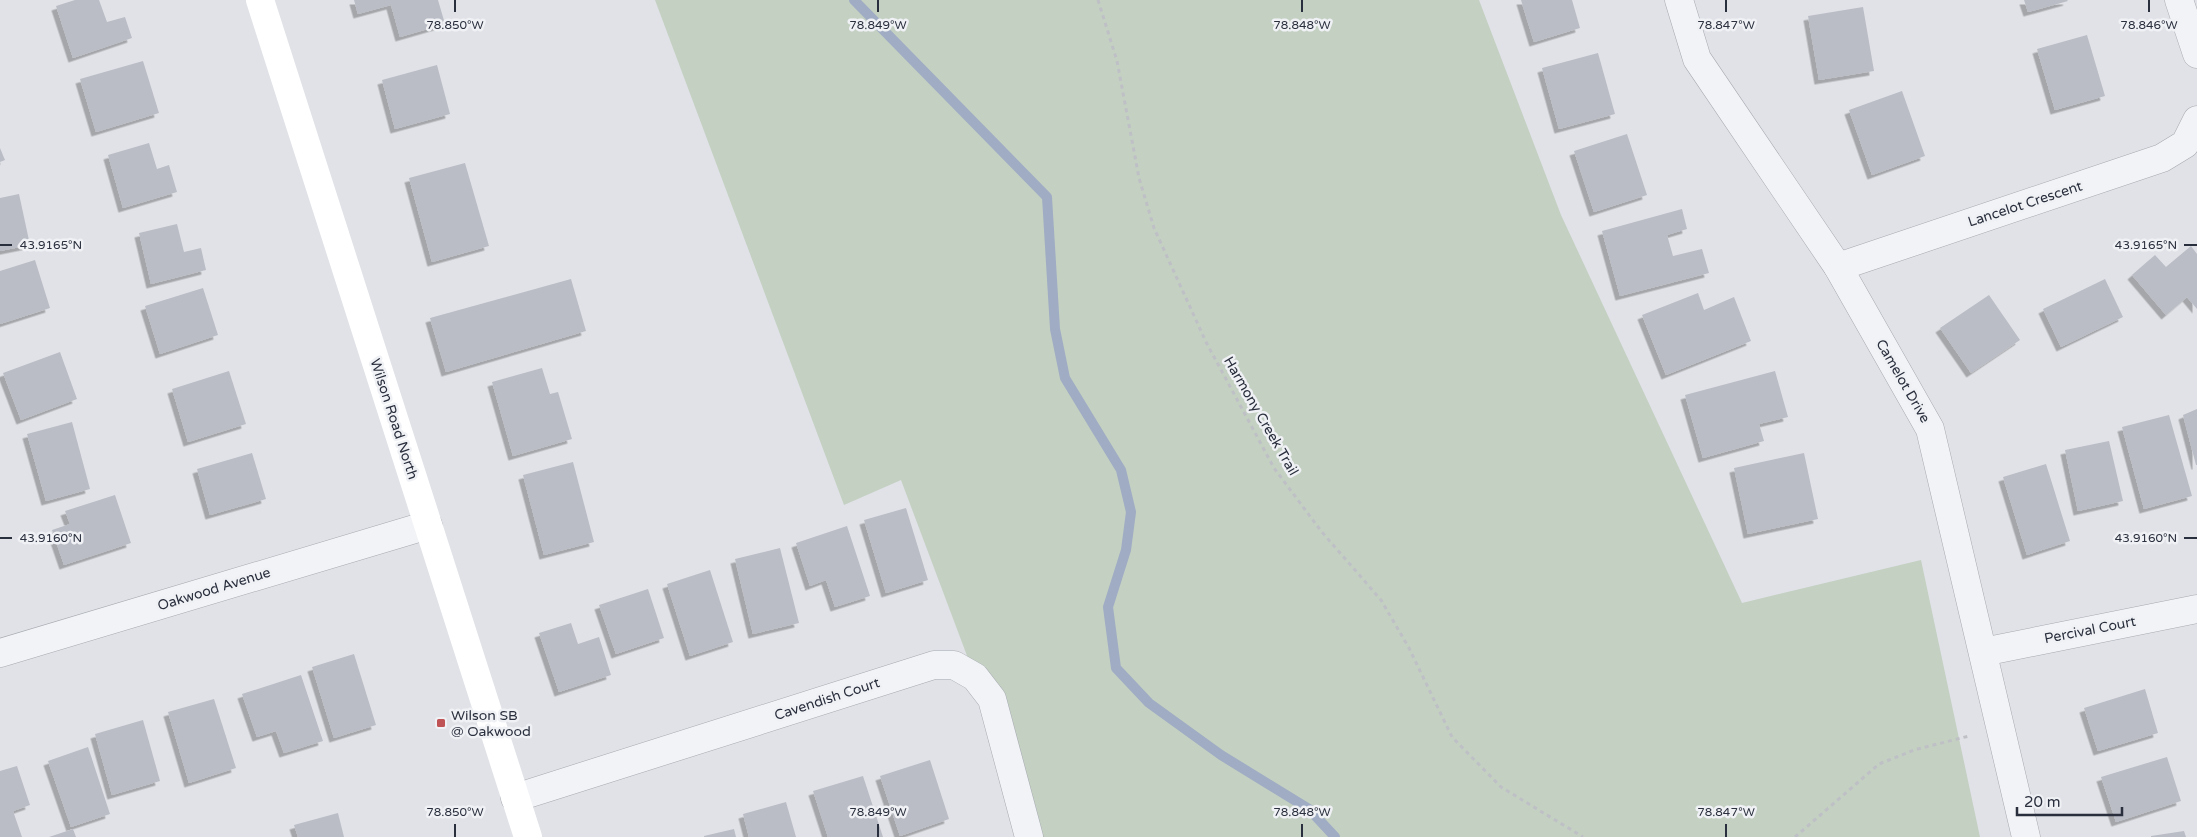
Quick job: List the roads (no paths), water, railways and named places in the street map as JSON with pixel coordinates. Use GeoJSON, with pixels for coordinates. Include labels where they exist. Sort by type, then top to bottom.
{"type":"FeatureCollection","features":[{"type":"Feature","properties":{"kind":"main road","name":"Wilson Road North"},"geometry":{"type":"LineString","coordinates":[[260,0],[528,837]]}},
{"type":"Feature","properties":{"kind":"street","name":"Camelot Drive"},"geometry":{"type":"LineString","coordinates":[[1679,0],[1697,59],[1838,267],[1930,429],[2026,837]]}},
{"type":"Feature","properties":{"kind":"street"},"geometry":{"type":"LineString","coordinates":[[2179,0],[2197,54]]}},
{"type":"Feature","properties":{"kind":"street","name":"Lancelot Crescent"},"geometry":{"type":"LineString","coordinates":[[1838,267],[2162,158],[2185,144],[2197,120]]}},
{"type":"Feature","properties":{"kind":"street","name":"Oakwood Avenue"},"geometry":{"type":"LineString","coordinates":[[0,653],[428,525]]}},
{"type":"Feature","properties":{"kind":"street","name":"Percival Court"},"geometry":{"type":"LineString","coordinates":[[1983,652],[2197,609]]}},
{"type":"Feature","properties":{"kind":"street","name":"Cavendish Court"},"geometry":{"type":"LineString","coordinates":[[515,798],[934,665],[954,665],[975,677],[992,699],[1029,837]]}},
{"type":"Feature","properties":{"kind":"waterway"},"geometry":{"type":"LineString","coordinates":[[854,0],[1047,197],[1055,329],[1065,378],[1121,470],[1131,512],[1126,550],[1108,607],[1116,668],[1149,703],[1221,755],[1309,809],[1335,837]]}},
{"type":"Feature","properties":{"kind":"place","name":"Wilson SB @ Oakwood"},"geometry":{"type":"Point","coordinates":[441,723]}}]}
